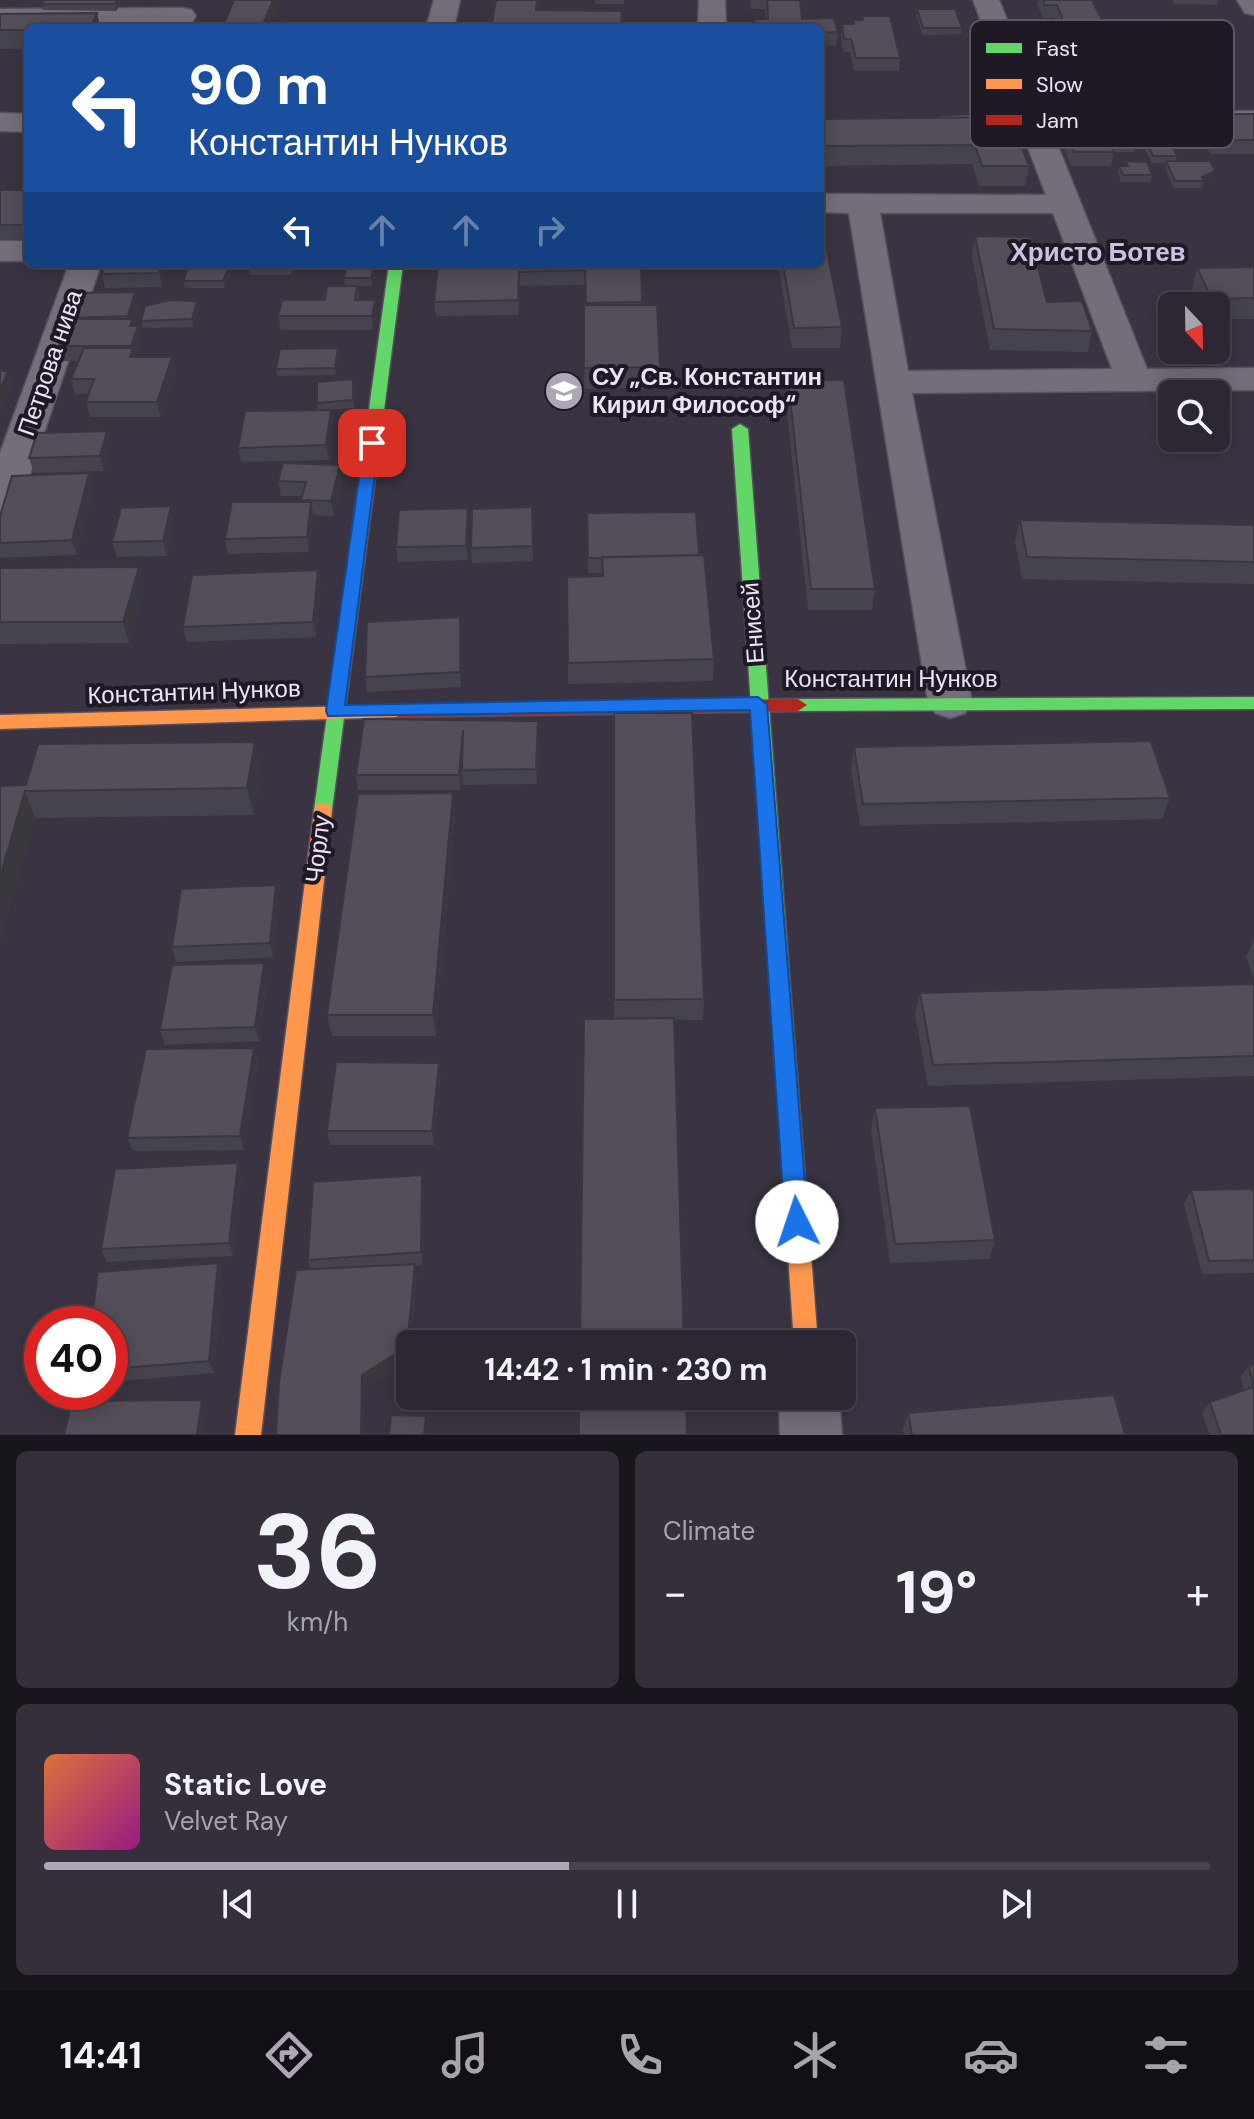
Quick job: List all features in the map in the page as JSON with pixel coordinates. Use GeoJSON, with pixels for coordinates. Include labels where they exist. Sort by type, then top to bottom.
{"type":"FeatureCollection","features":[{"type":"Feature","properties":{"kind":"street"},"geometry":{"type":"LineString","coordinates":[[441,24],[447,0]]}},
{"type":"Feature","properties":{"kind":"street"},"geometry":{"type":"LineString","coordinates":[[712,0],[712,24]]}},
{"type":"Feature","properties":{"kind":"street"},"geometry":{"type":"LineString","coordinates":[[986,0],[994,20]]}},
{"type":"Feature","properties":{"kind":"street"},"geometry":{"type":"LineString","coordinates":[[1250,0],[1254,7]]}},
{"type":"Feature","properties":{"kind":"street"},"geometry":{"type":"LineString","coordinates":[[0,17],[184,15]]}},
{"type":"Feature","properties":{"kind":"street"},"geometry":{"type":"LineString","coordinates":[[1234,120],[1254,120]]}},
{"type":"Feature","properties":{"kind":"street"},"geometry":{"type":"LineString","coordinates":[[0,122],[24,123]]}},
{"type":"Feature","properties":{"kind":"street"},"geometry":{"type":"LineString","coordinates":[[928,124],[970,124]]}},
{"type":"Feature","properties":{"kind":"street"},"geometry":{"type":"LineString","coordinates":[[1045,148],[1133,379]]}},
{"type":"Feature","properties":{"kind":"street"},"geometry":{"type":"LineString","coordinates":[[824,203],[1066,204]]}},
{"type":"Feature","properties":{"kind":"street"},"geometry":{"type":"LineString","coordinates":[[863,203],[950,702]]}},
{"type":"Feature","properties":{"kind":"street"},"geometry":{"type":"LineString","coordinates":[[0,251],[24,251]]}},
{"type":"Feature","properties":{"kind":"street","name":"Петрова нива"},"geometry":{"type":"LineString","coordinates":[[0,507],[84,268]]}},
{"type":"Feature","properties":{"kind":"street","name":"Чорлу"},"geometry":{"type":"LineString","coordinates":[[248,1435],[335,711],[395,268]]}},
{"type":"Feature","properties":{"kind":"street"},"geometry":{"type":"LineString","coordinates":[[892,382],[1254,379]]}},
{"type":"Feature","properties":{"kind":"street","name":"Енисей"},"geometry":{"type":"LineString","coordinates":[[740,429],[805,1330]]}},
{"type":"Feature","properties":{"kind":"street","name":"Константин Нунков"},"geometry":{"type":"LineString","coordinates":[[0,722],[335,711],[758,704],[1254,703]]}},
{"type":"Feature","properties":{"kind":"street"},"geometry":{"type":"LineString","coordinates":[[810,1410],[811,1435]]}},
{"type":"Feature","properties":{"kind":"building"},"geometry":{"type":"Polygon","coordinates":[[[44,0],[117,0],[115,4],[42,4],[44,0]]]}},
{"type":"Feature","properties":{"kind":"building"},"geometry":{"type":"Polygon","coordinates":[[[234,0],[273,0],[264,22],[357,23],[357,24],[224,24],[234,0]]]}},
{"type":"Feature","properties":{"kind":"building"},"geometry":{"type":"Polygon","coordinates":[[[496,0],[537,0],[536,10],[622,11],[621,24],[492,24],[496,0]]]}},
{"type":"Feature","properties":{"kind":"building"},"geometry":{"type":"Polygon","coordinates":[[[767,0],[800,0],[802,19],[834,18],[838,32],[824,33],[824,24],[755,24],[754,19],[768,19],[767,0]]]}},
{"type":"Feature","properties":{"kind":"building"},"geometry":{"type":"Polygon","coordinates":[[[1043,0],[1092,0],[1102,20],[1063,20],[1057,5],[1045,5],[1043,0]]]}},
{"type":"Feature","properties":{"kind":"building"},"geometry":{"type":"Polygon","coordinates":[[[917,9],[955,9],[962,28],[923,28],[917,9]]]}},
{"type":"Feature","properties":{"kind":"building"},"geometry":{"type":"Polygon","coordinates":[[[97,13],[92,24],[24,24],[24,30],[0,30],[0,14],[97,13]]]}},
{"type":"Feature","properties":{"kind":"building"},"geometry":{"type":"Polygon","coordinates":[[[862,16],[890,16],[900,58],[856,58],[851,39],[844,39],[842,24],[854,24],[853,20],[863,20],[862,16]]]}},
{"type":"Feature","properties":{"kind":"building"},"geometry":{"type":"Polygon","coordinates":[[[1234,114],[1254,114],[1254,140],[1234,140],[1234,114]]]}},
{"type":"Feature","properties":{"kind":"building"},"geometry":{"type":"Polygon","coordinates":[[[970,117],[970,145],[824,146],[824,119],[970,117]]]}},
{"type":"Feature","properties":{"kind":"building"},"geometry":{"type":"Polygon","coordinates":[[[976,148],[1022,148],[1029,166],[982,166],[976,148]]]}},
{"type":"Feature","properties":{"kind":"building"},"geometry":{"type":"Polygon","coordinates":[[[1072,148],[1112,148],[1114,152],[1074,152],[1072,148]]]}},
{"type":"Feature","properties":{"kind":"building"},"geometry":{"type":"Polygon","coordinates":[[[1149,148],[1173,148],[1177,156],[1153,156],[1149,148]]]}},
{"type":"Feature","properties":{"kind":"building"},"geometry":{"type":"Polygon","coordinates":[[[1126,161],[1147,162],[1152,175],[1123,175],[1119,166],[1128,166],[1126,161]]]}},
{"type":"Feature","properties":{"kind":"building"},"geometry":{"type":"Polygon","coordinates":[[[1166,161],[1210,161],[1215,171],[1202,177],[1204,181],[1175,181],[1166,161]]]}},
{"type":"Feature","properties":{"kind":"building"},"geometry":{"type":"Polygon","coordinates":[[[0,190],[24,190],[24,225],[0,225],[0,190]]]}},
{"type":"Feature","properties":{"kind":"building"},"geometry":{"type":"Polygon","coordinates":[[[824,236],[842,327],[794,328],[784,268],[824,268],[824,236]]]}},
{"type":"Feature","properties":{"kind":"building"},"geometry":{"type":"Polygon","coordinates":[[[975,236],[1030,237],[1047,302],[1082,301],[1092,331],[994,329],[975,236]]]}},
{"type":"Feature","properties":{"kind":"building"},"geometry":{"type":"Polygon","coordinates":[[[1254,267],[1254,298],[1230,299],[1230,292],[1209,292],[1197,268],[1254,267]]]}},
{"type":"Feature","properties":{"kind":"building"},"geometry":{"type":"Polygon","coordinates":[[[104,268],[161,268],[159,273],[102,274],[104,268]]]}},
{"type":"Feature","properties":{"kind":"building"},"geometry":{"type":"Polygon","coordinates":[[[188,268],[228,268],[223,281],[183,281],[188,268]]]}},
{"type":"Feature","properties":{"kind":"building"},"geometry":{"type":"Polygon","coordinates":[[[347,268],[373,268],[371,278],[344,278],[347,268]]]}},
{"type":"Feature","properties":{"kind":"building"},"geometry":{"type":"Polygon","coordinates":[[[438,268],[641,268],[642,302],[586,303],[585,270],[519,272],[518,300],[434,302],[438,268]]]}},
{"type":"Feature","properties":{"kind":"building"},"geometry":{"type":"Polygon","coordinates":[[[327,286],[357,286],[355,300],[375,300],[372,316],[278,316],[282,300],[325,300],[327,286]]]}},
{"type":"Feature","properties":{"kind":"building"},"geometry":{"type":"Polygon","coordinates":[[[135,292],[128,316],[69,318],[78,293],[135,292]]]}},
{"type":"Feature","properties":{"kind":"building"},"geometry":{"type":"Polygon","coordinates":[[[170,300],[197,301],[192,319],[141,321],[145,306],[170,300]]]}},
{"type":"Feature","properties":{"kind":"building"},"geometry":{"type":"Polygon","coordinates":[[[584,305],[657,305],[660,367],[584,368],[584,305]]]}},
{"type":"Feature","properties":{"kind":"building"},"geometry":{"type":"Polygon","coordinates":[[[69,319],[132,319],[130,326],[138,326],[131,346],[59,346],[69,319]]]}},
{"type":"Feature","properties":{"kind":"building"},"geometry":{"type":"Polygon","coordinates":[[[84,348],[133,348],[130,357],[172,357],[157,402],[86,402],[94,379],[71,379],[84,348]]]}},
{"type":"Feature","properties":{"kind":"building"},"geometry":{"type":"Polygon","coordinates":[[[338,348],[335,368],[276,369],[280,349],[338,348]]]}},
{"type":"Feature","properties":{"kind":"building"},"geometry":{"type":"Polygon","coordinates":[[[0,371],[8,371],[0,391],[0,371]]]}},
{"type":"Feature","properties":{"kind":"building"},"geometry":{"type":"Polygon","coordinates":[[[353,379],[353,400],[317,403],[317,382],[353,379]]]}},
{"type":"Feature","properties":{"kind":"building"},"geometry":{"type":"Polygon","coordinates":[[[788,380],[844,380],[875,589],[811,589],[788,380]]]}},
{"type":"Feature","properties":{"kind":"building"},"geometry":{"type":"Polygon","coordinates":[[[331,410],[326,445],[238,448],[245,411],[331,410]]]}},
{"type":"Feature","properties":{"kind":"building"},"geometry":{"type":"Polygon","coordinates":[[[107,431],[100,456],[29,458],[37,433],[107,431]]]}},
{"type":"Feature","properties":{"kind":"building"},"geometry":{"type":"Polygon","coordinates":[[[283,463],[340,465],[331,501],[301,500],[306,482],[278,481],[283,463]]]}},
{"type":"Feature","properties":{"kind":"building"},"geometry":{"type":"Polygon","coordinates":[[[89,473],[72,540],[0,543],[0,516],[12,476],[89,473]]]}},
{"type":"Feature","properties":{"kind":"building"},"geometry":{"type":"Polygon","coordinates":[[[232,502],[311,502],[307,537],[225,539],[232,502]]]}},
{"type":"Feature","properties":{"kind":"building"},"geometry":{"type":"Polygon","coordinates":[[[171,506],[163,541],[112,542],[121,508],[171,506]]]}},
{"type":"Feature","properties":{"kind":"building"},"geometry":{"type":"Polygon","coordinates":[[[532,507],[533,546],[471,548],[472,509],[532,507]]]}},
{"type":"Feature","properties":{"kind":"building"},"geometry":{"type":"Polygon","coordinates":[[[468,508],[466,546],[396,547],[399,510],[468,508]]]}},
{"type":"Feature","properties":{"kind":"building"},"geometry":{"type":"Polygon","coordinates":[[[696,512],[699,555],[588,558],[587,513],[696,512]]]}},
{"type":"Feature","properties":{"kind":"building"},"geometry":{"type":"Polygon","coordinates":[[[1020,520],[1254,525],[1254,562],[1027,557],[1020,520]]]}},
{"type":"Feature","properties":{"kind":"building"},"geometry":{"type":"Polygon","coordinates":[[[704,555],[714,659],[568,663],[567,577],[603,576],[602,557],[704,555]]]}},
{"type":"Feature","properties":{"kind":"building"},"geometry":{"type":"Polygon","coordinates":[[[139,567],[123,622],[0,622],[0,568],[139,567]]]}},
{"type":"Feature","properties":{"kind":"building"},"geometry":{"type":"Polygon","coordinates":[[[318,570],[313,622],[183,627],[192,575],[318,570]]]}},
{"type":"Feature","properties":{"kind":"building"},"geometry":{"type":"Polygon","coordinates":[[[460,617],[460,672],[365,677],[367,622],[460,617]]]}},
{"type":"Feature","properties":{"kind":"building"},"geometry":{"type":"Polygon","coordinates":[[[614,713],[692,713],[704,999],[614,1000],[614,713]]]}},
{"type":"Feature","properties":{"kind":"building"},"geometry":{"type":"Polygon","coordinates":[[[364,719],[538,721],[536,769],[462,770],[463,730],[459,775],[356,775],[364,719]]]}},
{"type":"Feature","properties":{"kind":"building"},"geometry":{"type":"Polygon","coordinates":[[[1151,741],[1170,798],[863,804],[854,747],[1151,741]]]}},
{"type":"Feature","properties":{"kind":"building"},"geometry":{"type":"Polygon","coordinates":[[[255,742],[247,788],[25,791],[0,877],[0,786],[26,785],[38,744],[255,742]]]}},
{"type":"Feature","properties":{"kind":"building"},"geometry":{"type":"Polygon","coordinates":[[[453,793],[433,1015],[327,1015],[358,794],[453,793]]]}},
{"type":"Feature","properties":{"kind":"building"},"geometry":{"type":"Polygon","coordinates":[[[276,885],[270,943],[172,947],[181,889],[276,885]]]}},
{"type":"Feature","properties":{"kind":"building"},"geometry":{"type":"Polygon","coordinates":[[[264,963],[255,1027],[160,1030],[172,965],[264,963]]]}},
{"type":"Feature","properties":{"kind":"building"},"geometry":{"type":"Polygon","coordinates":[[[1254,984],[1254,1056],[933,1065],[920,993],[1254,984]]]}},
{"type":"Feature","properties":{"kind":"building"},"geometry":{"type":"Polygon","coordinates":[[[674,1018],[684,1330],[580,1330],[584,1019],[674,1018]]]}},
{"type":"Feature","properties":{"kind":"building"},"geometry":{"type":"Polygon","coordinates":[[[254,1048],[240,1136],[127,1138],[146,1049],[254,1048]]]}},
{"type":"Feature","properties":{"kind":"building"},"geometry":{"type":"Polygon","coordinates":[[[336,1062],[439,1063],[432,1131],[327,1131],[336,1062]]]}},
{"type":"Feature","properties":{"kind":"building"},"geometry":{"type":"Polygon","coordinates":[[[970,1106],[995,1240],[895,1244],[875,1108],[970,1106]]]}},
{"type":"Feature","properties":{"kind":"building"},"geometry":{"type":"Polygon","coordinates":[[[238,1163],[229,1243],[101,1249],[115,1169],[238,1163]]]}},
{"type":"Feature","properties":{"kind":"building"},"geometry":{"type":"Polygon","coordinates":[[[422,1175],[421,1252],[308,1260],[313,1182],[422,1175]]]}},
{"type":"Feature","properties":{"kind":"building"},"geometry":{"type":"Polygon","coordinates":[[[1253,1189],[1254,1260],[1209,1261],[1191,1190],[1253,1189]]]}},
{"type":"Feature","properties":{"kind":"building"},"geometry":{"type":"Polygon","coordinates":[[[218,1263],[209,1361],[128,1368],[128,1306],[93,1306],[98,1272],[218,1263]]]}},
{"type":"Feature","properties":{"kind":"building"},"geometry":{"type":"Polygon","coordinates":[[[415,1264],[409,1330],[396,1330],[396,1353],[362,1375],[361,1435],[276,1435],[279,1382],[296,1270],[415,1264]]]}},
{"type":"Feature","properties":{"kind":"building"},"geometry":{"type":"Polygon","coordinates":[[[1249,1365],[1254,1365],[1254,1435],[1221,1435],[1210,1402],[1253,1387],[1249,1365]]]}},
{"type":"Feature","properties":{"kind":"building"},"geometry":{"type":"Polygon","coordinates":[[[1114,1395],[1125,1435],[912,1435],[908,1413],[1114,1395]]]}},
{"type":"Feature","properties":{"kind":"building"},"geometry":{"type":"Polygon","coordinates":[[[202,1400],[197,1435],[64,1435],[70,1410],[128,1410],[128,1401],[202,1400]]]}},
{"type":"Feature","properties":{"kind":"building"},"geometry":{"type":"Polygon","coordinates":[[[579,1410],[686,1410],[687,1435],[579,1435],[579,1410]]]}},
{"type":"Feature","properties":{"kind":"building"},"geometry":{"type":"Polygon","coordinates":[[[391,1415],[426,1416],[424,1435],[389,1435],[391,1415]]]}},
{"type":"Feature","properties":{"kind":"traffic: fast"},"geometry":{"type":"LineString","coordinates":[[323,810],[395,268]]}},
{"type":"Feature","properties":{"kind":"traffic: fast"},"geometry":{"type":"LineString","coordinates":[[740,429],[782,1011]]}},
{"type":"Feature","properties":{"kind":"traffic: fast"},"geometry":{"type":"LineString","coordinates":[[798,705],[1254,703]]}},
{"type":"Feature","properties":{"kind":"traffic: slow"},"geometry":{"type":"LineString","coordinates":[[0,722],[398,711]]}},
{"type":"Feature","properties":{"kind":"traffic: slow"},"geometry":{"type":"LineString","coordinates":[[248,1435],[323,810]]}},
{"type":"Feature","properties":{"kind":"traffic: slow"},"geometry":{"type":"LineString","coordinates":[[782,1011],[805,1330]]}},
{"type":"Feature","properties":{"kind":"traffic: jam"},"geometry":{"type":"LineString","coordinates":[[398,711],[798,705]]}},
{"type":"Feature","properties":{"kind":"place","name":"СУ „Св. Константин Кирил Философ“"},"geometry":{"type":"Point","coordinates":[564,391]}},
{"type":"Feature","properties":{"kind":"district","name":"Христо Ботев"},"geometry":{"type":"Point","coordinates":[1098,252]}},
{"type":"Feature","properties":{"kind":"route"},"geometry":{"type":"LineString","coordinates":[[372,443],[335,711],[758,704],[797,1222]]}}]}
